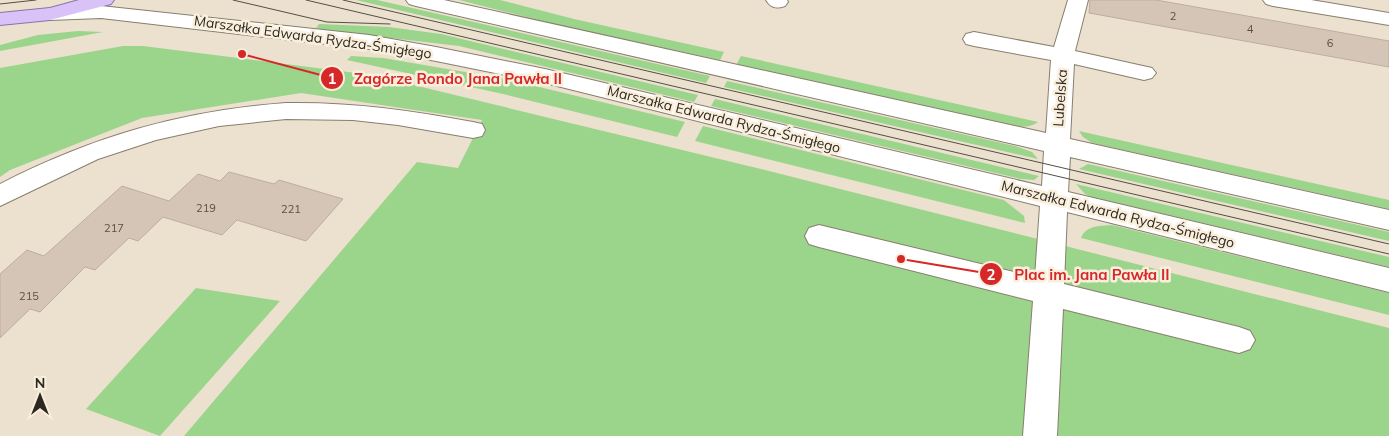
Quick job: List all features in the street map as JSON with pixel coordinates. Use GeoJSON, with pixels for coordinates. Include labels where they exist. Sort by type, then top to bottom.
{"type":"FeatureCollection","features":[{"type":"Feature","properties":{"kind":"main road"},"geometry":{"type":"LineString","coordinates":[[0,19],[50,14],[104,0]]}},
{"type":"Feature","properties":{"kind":"main road"},"geometry":{"type":"LineString","coordinates":[[0,28],[28,17]]}},
{"type":"Feature","properties":{"kind":"street"},"geometry":{"type":"LineString","coordinates":[[416,0],[1389,220]]}},
{"type":"Feature","properties":{"kind":"street","name":"Lubelska"},"geometry":{"type":"LineString","coordinates":[[1040,436],[1056,146],[1063,56],[1078,0]]}},
{"type":"Feature","properties":{"kind":"street"},"geometry":{"type":"LineString","coordinates":[[1273,0],[1301,2],[1389,19]]}},
{"type":"Feature","properties":{"kind":"street","name":"Marszałka Edwarda Rydza-Śmigłego"},"geometry":{"type":"LineString","coordinates":[[50,14],[100,12],[141,15],[360,41],[436,54],[554,78],[1389,280]]}},
{"type":"Feature","properties":{"kind":"street"},"geometry":{"type":"LineString","coordinates":[[974,39],[1144,73]]}},
{"type":"Feature","properties":{"kind":"street"},"geometry":{"type":"LineString","coordinates":[[0,196],[88,153],[140,136],[229,116],[275,112],[353,112],[406,118],[473,130]]}},
{"type":"Feature","properties":{"kind":"street"},"geometry":{"type":"LineString","coordinates":[[819,236],[1239,340]]}},
{"type":"Feature","properties":{"kind":"green space"},"geometry":{"type":"Polygon","coordinates":[[[356,0],[377,0],[710,76],[706,83],[356,0]]]}},
{"type":"Feature","properties":{"kind":"green space"},"geometry":{"type":"Polygon","coordinates":[[[459,0],[500,0],[574,19],[724,52],[720,60],[558,25],[459,0]]]}},
{"type":"Feature","properties":{"kind":"green space"},"geometry":{"type":"Polygon","coordinates":[[[319,24],[389,27],[441,34],[698,95],[694,102],[459,46],[323,30],[316,28],[319,24]]]}},
{"type":"Feature","properties":{"kind":"green space"},"geometry":{"type":"Polygon","coordinates":[[[78,31],[103,32],[0,51],[0,45],[38,35],[78,31]]]}},
{"type":"Feature","properties":{"kind":"green space"},"geometry":{"type":"Polygon","coordinates":[[[123,46],[143,46],[372,75],[765,170],[1389,328],[1389,436],[184,436],[417,162],[458,168],[482,120],[301,93],[142,118],[10,170],[0,177],[0,68],[123,46]]]}},
{"type":"Feature","properties":{"kind":"green space"},"geometry":{"type":"Polygon","coordinates":[[[351,56],[383,58],[506,79],[685,122],[677,137],[503,94],[347,60],[351,56]]]}},
{"type":"Feature","properties":{"kind":"green space"},"geometry":{"type":"Polygon","coordinates":[[[741,56],[1038,122],[1023,127],[1013,126],[736,65],[741,56]]]}},
{"type":"Feature","properties":{"kind":"green space"},"geometry":{"type":"Polygon","coordinates":[[[727,81],[1015,146],[1032,152],[1038,159],[724,87],[727,81]]]}},
{"type":"Feature","properties":{"kind":"green space"},"geometry":{"type":"Polygon","coordinates":[[[715,99],[1039,176],[1034,180],[1021,179],[711,106],[715,99]]]}},
{"type":"Feature","properties":{"kind":"green space"},"geometry":{"type":"Polygon","coordinates":[[[703,126],[1004,200],[1024,216],[1025,223],[695,141],[703,126]]]}},
{"type":"Feature","properties":{"kind":"green space"},"geometry":{"type":"Polygon","coordinates":[[[1079,131],[1389,200],[1389,209],[1092,143],[1083,137],[1079,131]]]}},
{"type":"Feature","properties":{"kind":"green space"},"geometry":{"type":"Polygon","coordinates":[[[1088,164],[1389,232],[1389,241],[1079,169],[1088,164]]]}},
{"type":"Feature","properties":{"kind":"green space"},"geometry":{"type":"Polygon","coordinates":[[[1076,184],[1389,257],[1389,267],[1092,197],[1085,194],[1076,184]]]}},
{"type":"Feature","properties":{"kind":"green space"},"geometry":{"type":"Polygon","coordinates":[[[1112,225],[1389,293],[1389,315],[1081,238],[1090,228],[1112,225]]]}},
{"type":"Feature","properties":{"kind":"green space"},"geometry":{"type":"Polygon","coordinates":[[[196,288],[280,301],[160,436],[86,409],[196,288]]]}},
{"type":"Feature","properties":{"kind":"building"},"geometry":{"type":"Polygon","coordinates":[[[1090,0],[1156,0],[1389,41],[1389,67],[1089,13],[1090,0]]]}},
{"type":"Feature","properties":{"kind":"building"},"geometry":{"type":"Polygon","coordinates":[[[229,172],[274,184],[279,180],[343,199],[306,241],[237,220],[222,235],[163,217],[138,241],[129,238],[95,270],[85,267],[40,312],[30,309],[0,338],[0,274],[27,250],[44,256],[122,186],[169,201],[198,174],[220,181],[229,172]]]}},
{"type":"Feature","properties":{"kind":"tram line"},"geometry":{"type":"LineString","coordinates":[[0,4],[36,0]]}},
{"type":"Feature","properties":{"kind":"tram line"},"geometry":{"type":"LineString","coordinates":[[233,0],[327,22],[390,24]]}},
{"type":"Feature","properties":{"kind":"tram line"},"geometry":{"type":"LineString","coordinates":[[306,0],[1389,254]]}},
{"type":"Feature","properties":{"kind":"tram line"},"geometry":{"type":"LineString","coordinates":[[343,0],[1389,244]]}},
{"type":"Feature","properties":{"kind":"place","name":"Zagórze Rondo Jana Pawła II"},"geometry":{"type":"Point","coordinates":[242,54]}},
{"type":"Feature","properties":{"kind":"place","name":"Plac im. Jana Pawła II"},"geometry":{"type":"Point","coordinates":[901,259]}}]}
